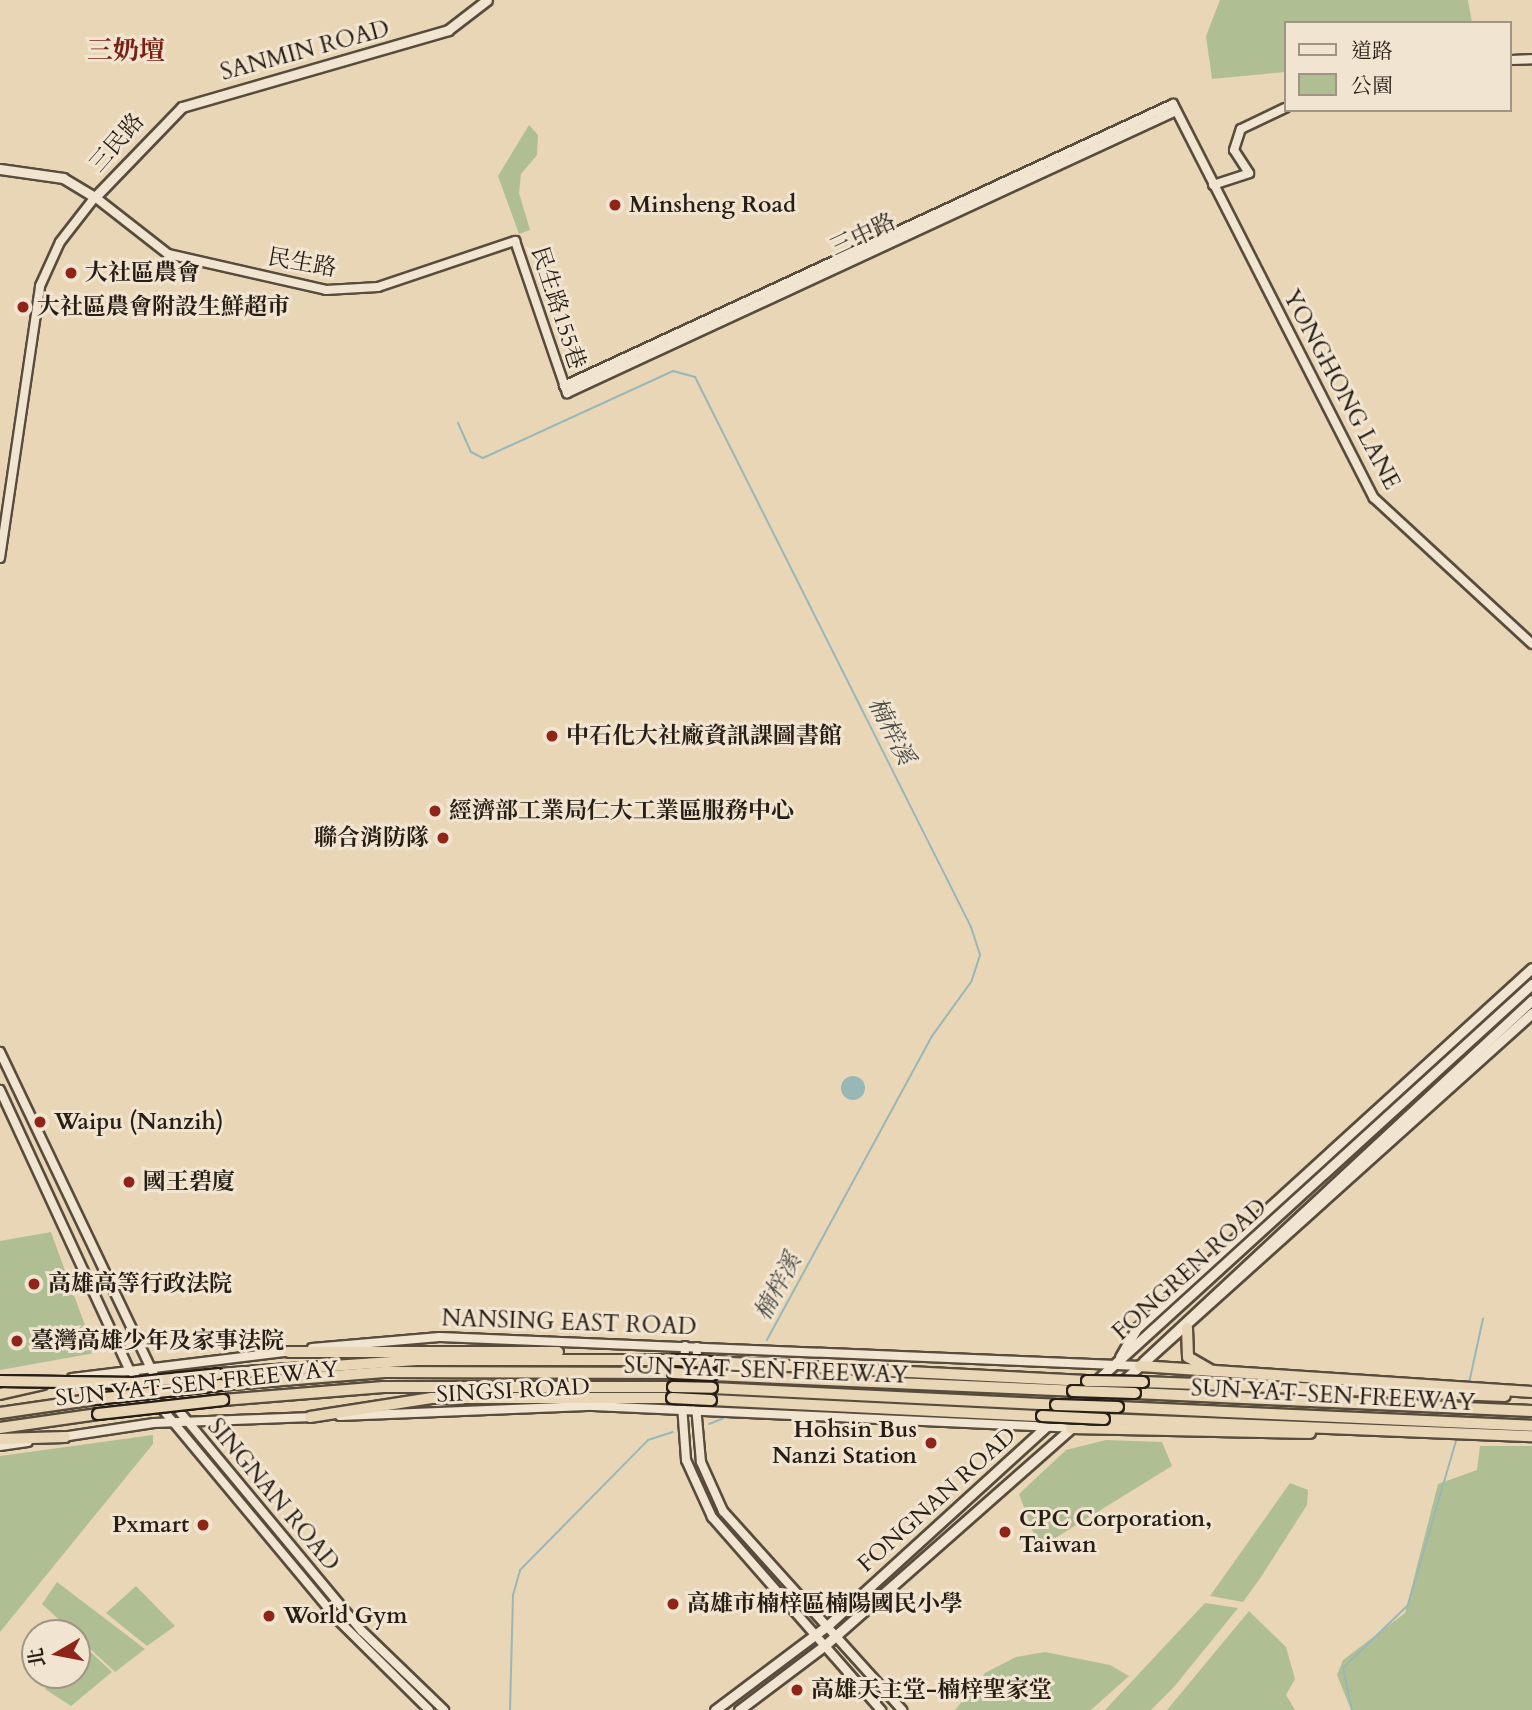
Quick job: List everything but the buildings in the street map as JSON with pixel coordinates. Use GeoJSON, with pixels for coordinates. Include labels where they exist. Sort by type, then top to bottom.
{"type":"FeatureCollection","features":[{"type":"Feature","properties":{"kind":"highway"},"geometry":{"type":"LineString","coordinates":[[1187,1328],[1185,1352],[1199,1367],[1270,1378]]}},
{"type":"Feature","properties":{"kind":"highway"},"geometry":{"type":"LineString","coordinates":[[289,1352],[534,1349],[609,1357],[1087,1381],[1532,1393]]}},
{"type":"Feature","properties":{"kind":"highway"},"geometry":{"type":"LineString","coordinates":[[0,1381],[133,1383],[219,1379],[367,1361],[609,1357]]}},
{"type":"Feature","properties":{"kind":"highway"},"geometry":{"type":"LineString","coordinates":[[1140,1366],[1467,1391]]}},
{"type":"Feature","properties":{"kind":"highway","name":"SUN YAT-SEN FREEWAY"},"geometry":{"type":"LineString","coordinates":[[0,1413],[219,1379],[384,1372],[673,1373],[1532,1411]]}},
{"type":"Feature","properties":{"kind":"highway"},"geometry":{"type":"LineString","coordinates":[[0,1392],[43,1384]]}},
{"type":"Feature","properties":{"kind":"highway","name":"SUN YAT-SEN FREEWAY"},"geometry":{"type":"LineString","coordinates":[[0,1428],[223,1400],[383,1387],[673,1392],[711,1399],[860,1395],[1118,1407],[1459,1428],[1532,1426]]}},
{"type":"Feature","properties":{"kind":"highway"},"geometry":{"type":"LineString","coordinates":[[310,1417],[432,1398],[673,1392]]}},
{"type":"Feature","properties":{"kind":"highway"},"geometry":{"type":"LineString","coordinates":[[711,1399],[1406,1431]]}},
{"type":"Feature","properties":{"kind":"highway"},"geometry":{"type":"LineString","coordinates":[[1071,1427],[1406,1431],[1459,1428],[1532,1436]]}},
{"type":"Feature","properties":{"kind":"highway"},"geometry":{"type":"LineString","coordinates":[[0,1439],[65,1437]]}},
{"type":"Feature","properties":{"kind":"main road","name":"三民路"},"geometry":{"type":"LineString","coordinates":[[96,197],[181,107],[448,30],[487,0]]}},
{"type":"Feature","properties":{"kind":"main road"},"geometry":{"type":"LineString","coordinates":[[0,169],[64,178],[96,197]]}},
{"type":"Feature","properties":{"kind":"main road","name":"FONGREN ROAD"},"geometry":{"type":"LineString","coordinates":[[1115,1365],[1137,1328],[1532,968]]}},
{"type":"Feature","properties":{"kind":"main road","name":"FONGREN ROAD"},"geometry":{"type":"LineString","coordinates":[[1115,1365],[1532,984]]}},
{"type":"Feature","properties":{"kind":"main road","name":"FONGREN ROAD"},"geometry":{"type":"LineString","coordinates":[[1140,1366],[1153,1348],[1532,1000]]}},
{"type":"Feature","properties":{"kind":"main road","name":"FONGREN ROAD"},"geometry":{"type":"LineString","coordinates":[[1140,1366],[1187,1328],[1532,1013]]}},
{"type":"Feature","properties":{"kind":"main road","name":"FONGNAN ROAD"},"geometry":{"type":"LineString","coordinates":[[715,1710],[827,1626],[1115,1365]]}},
{"type":"Feature","properties":{"kind":"main road","name":"FONGNAN ROAD"},"geometry":{"type":"LineString","coordinates":[[739,1710],[824,1646],[1140,1366]]}},
{"type":"Feature","properties":{"kind":"street"},"geometry":{"type":"LineString","coordinates":[[1511,60],[1531,58]]}},
{"type":"Feature","properties":{"kind":"street","name":"YONGHONG LANE"},"geometry":{"type":"LineString","coordinates":[[565,390],[1175,108],[1374,498],[1532,643]]}},
{"type":"Feature","properties":{"kind":"street"},"geometry":{"type":"LineString","coordinates":[[1213,185],[1249,173],[1234,150],[1241,129],[1284,108]]}},
{"type":"Feature","properties":{"kind":"street","name":"民生路"},"geometry":{"type":"LineString","coordinates":[[96,197],[169,254],[326,290],[378,287],[515,241]]}},
{"type":"Feature","properties":{"kind":"street"},"geometry":{"type":"LineString","coordinates":[[0,558],[40,286],[51,256],[96,197]]}},
{"type":"Feature","properties":{"kind":"street","name":"民生路155巷"},"geometry":{"type":"LineString","coordinates":[[515,241],[565,390]]}},
{"type":"Feature","properties":{"kind":"street","name":"SINGNAN ROAD"},"geometry":{"type":"LineString","coordinates":[[0,1052],[145,1367],[186,1423],[362,1631],[444,1710]]}},
{"type":"Feature","properties":{"kind":"street","name":"SINGNAN ROAD"},"geometry":{"type":"LineString","coordinates":[[0,1090],[129,1369],[170,1423],[361,1647],[429,1710]]}},
{"type":"Feature","properties":{"kind":"street","name":"NANSING EAST ROAD"},"geometry":{"type":"LineString","coordinates":[[43,1384],[145,1367],[440,1337],[1140,1366]]}},
{"type":"Feature","properties":{"kind":"street"},"geometry":{"type":"LineString","coordinates":[[685,1346],[682,1409],[686,1460],[706,1507],[881,1710]]}},
{"type":"Feature","properties":{"kind":"street"},"geometry":{"type":"LineString","coordinates":[[697,1347],[696,1410],[701,1462],[723,1511],[902,1710]]}},
{"type":"Feature","properties":{"kind":"street","name":"SINGSI ROAD"},"geometry":{"type":"LineString","coordinates":[[0,1446],[170,1423],[593,1406],[696,1410],[711,1399],[733,1412],[1041,1431],[1071,1427]]}},
{"type":"Feature","properties":{"kind":"green space"},"geometry":{"type":"Polygon","coordinates":[[[1220,0],[1468,0],[1472,21],[1284,21],[1284,72],[1212,79],[1206,36],[1220,0]]]}},
{"type":"Feature","properties":{"kind":"green space"},"geometry":{"type":"Polygon","coordinates":[[[529,125],[538,135],[537,155],[521,174],[519,193],[530,230],[519,234],[498,176],[529,125]]]}},
{"type":"Feature","properties":{"kind":"green space"},"geometry":{"type":"Polygon","coordinates":[[[51,1232],[95,1353],[0,1370],[0,1241],[51,1232]]]}},
{"type":"Feature","properties":{"kind":"green space"},"geometry":{"type":"Polygon","coordinates":[[[153,1435],[153,1444],[0,1632],[0,1456],[153,1435]]]}},
{"type":"Feature","properties":{"kind":"green space"},"geometry":{"type":"Polygon","coordinates":[[[1106,1440],[1162,1442],[1172,1466],[1039,1548],[1019,1494],[1066,1450],[1106,1440]]]}},
{"type":"Feature","properties":{"kind":"green space"},"geometry":{"type":"Polygon","coordinates":[[[1480,1446],[1532,1446],[1532,1710],[1351,1710],[1337,1675],[1343,1660],[1405,1613],[1438,1484],[1477,1470],[1480,1446]]]}},
{"type":"Feature","properties":{"kind":"green space"},"geometry":{"type":"Polygon","coordinates":[[[1290,1483],[1308,1490],[1307,1505],[1261,1577],[1243,1602],[1210,1596],[1290,1483]]]}},
{"type":"Feature","properties":{"kind":"green space"},"geometry":{"type":"Polygon","coordinates":[[[57,1582],[145,1649],[115,1672],[91,1650],[91,1619],[58,1619],[42,1604],[57,1582]]]}},
{"type":"Feature","properties":{"kind":"green space"},"geometry":{"type":"Polygon","coordinates":[[[136,1586],[175,1626],[147,1646],[106,1613],[136,1586]]]}},
{"type":"Feature","properties":{"kind":"green space"},"geometry":{"type":"Polygon","coordinates":[[[1205,1603],[1238,1608],[1174,1687],[1151,1710],[1105,1710],[1205,1603]]]}},
{"type":"Feature","properties":{"kind":"green space"},"geometry":{"type":"Polygon","coordinates":[[[1249,1611],[1286,1647],[1295,1679],[1286,1695],[1295,1710],[1167,1710],[1249,1611]]]}},
{"type":"Feature","properties":{"kind":"green space"},"geometry":{"type":"Polygon","coordinates":[[[91,1652],[112,1672],[71,1706],[45,1689],[91,1689],[91,1652]]]}},
{"type":"Feature","properties":{"kind":"green space"},"geometry":{"type":"Polygon","coordinates":[[[1045,1652],[1110,1665],[1129,1676],[1091,1710],[955,1710],[985,1673],[1016,1657],[1045,1652]]]}},
{"type":"Feature","properties":{"kind":"water"},"geometry":{"type":"Polygon","coordinates":[[[853,1076],[864,1083],[865,1088],[858,1099],[853,1100],[842,1093],[841,1088],[848,1077],[853,1076]]]}},
{"type":"Feature","properties":{"kind":"waterway","name":"楠梓溪"},"geometry":{"type":"LineString","coordinates":[[458,423],[471,452],[483,458],[673,371],[695,377],[971,927],[980,955],[971,982],[932,1036],[767,1340]]}},
{"type":"Feature","properties":{"kind":"waterway"},"geometry":{"type":"LineString","coordinates":[[1469,1383],[1483,1319]]}},
{"type":"Feature","properties":{"kind":"waterway","name":"楠梓溪"},"geometry":{"type":"LineString","coordinates":[[709,1424],[724,1418]]}},
{"type":"Feature","properties":{"kind":"waterway","name":"楠梓溪"},"geometry":{"type":"LineString","coordinates":[[510,1710],[513,1595],[520,1570],[648,1440],[673,1432]]}},
{"type":"Feature","properties":{"kind":"waterway"},"geometry":{"type":"LineString","coordinates":[[1352,1710],[1343,1668],[1408,1605],[1457,1437]]}},
{"type":"Feature","properties":{"kind":"place","name":"Minsheng Road"},"geometry":{"type":"Point","coordinates":[615,205]}},
{"type":"Feature","properties":{"kind":"place","name":"大社區農會"},"geometry":{"type":"Point","coordinates":[71,273]}},
{"type":"Feature","properties":{"kind":"place","name":"大社區農會附設生鮮超市"},"geometry":{"type":"Point","coordinates":[23,307]}},
{"type":"Feature","properties":{"kind":"place","name":"中石化大社廠資訊課圖書館"},"geometry":{"type":"Point","coordinates":[552,736]}},
{"type":"Feature","properties":{"kind":"place","name":"經濟部工業局仁大工業區服務中心"},"geometry":{"type":"Point","coordinates":[435,811]}},
{"type":"Feature","properties":{"kind":"place","name":"聯合消防隊"},"geometry":{"type":"Point","coordinates":[443,838]}},
{"type":"Feature","properties":{"kind":"place","name":"Waipu (Nanzih)"},"geometry":{"type":"Point","coordinates":[40,1122]}},
{"type":"Feature","properties":{"kind":"place","name":"國王碧廈"},"geometry":{"type":"Point","coordinates":[129,1182]}},
{"type":"Feature","properties":{"kind":"place","name":"高雄高等行政法院"},"geometry":{"type":"Point","coordinates":[34,1284]}},
{"type":"Feature","properties":{"kind":"place","name":"臺灣高雄少年及家事法院"},"geometry":{"type":"Point","coordinates":[17,1341]}},
{"type":"Feature","properties":{"kind":"place","name":"Hohsin Bus Nanzi Station"},"geometry":{"type":"Point","coordinates":[931,1443]}},
{"type":"Feature","properties":{"kind":"place","name":"Pxmart"},"geometry":{"type":"Point","coordinates":[203,1525]}},
{"type":"Feature","properties":{"kind":"place","name":"CPC Corporation, Taiwan"},"geometry":{"type":"Point","coordinates":[1005,1532]}},
{"type":"Feature","properties":{"kind":"place","name":"高雄市楠梓區楠陽國民小學"},"geometry":{"type":"Point","coordinates":[673,1604]}},
{"type":"Feature","properties":{"kind":"place","name":"World Gym"},"geometry":{"type":"Point","coordinates":[269,1616]}},
{"type":"Feature","properties":{"kind":"place","name":"高雄天主堂-楠梓聖家堂"},"geometry":{"type":"Point","coordinates":[797,1690]}},
{"type":"Feature","properties":{"kind":"district","name":"三奶壇"},"geometry":{"type":"Point","coordinates":[126,51]}}]}
